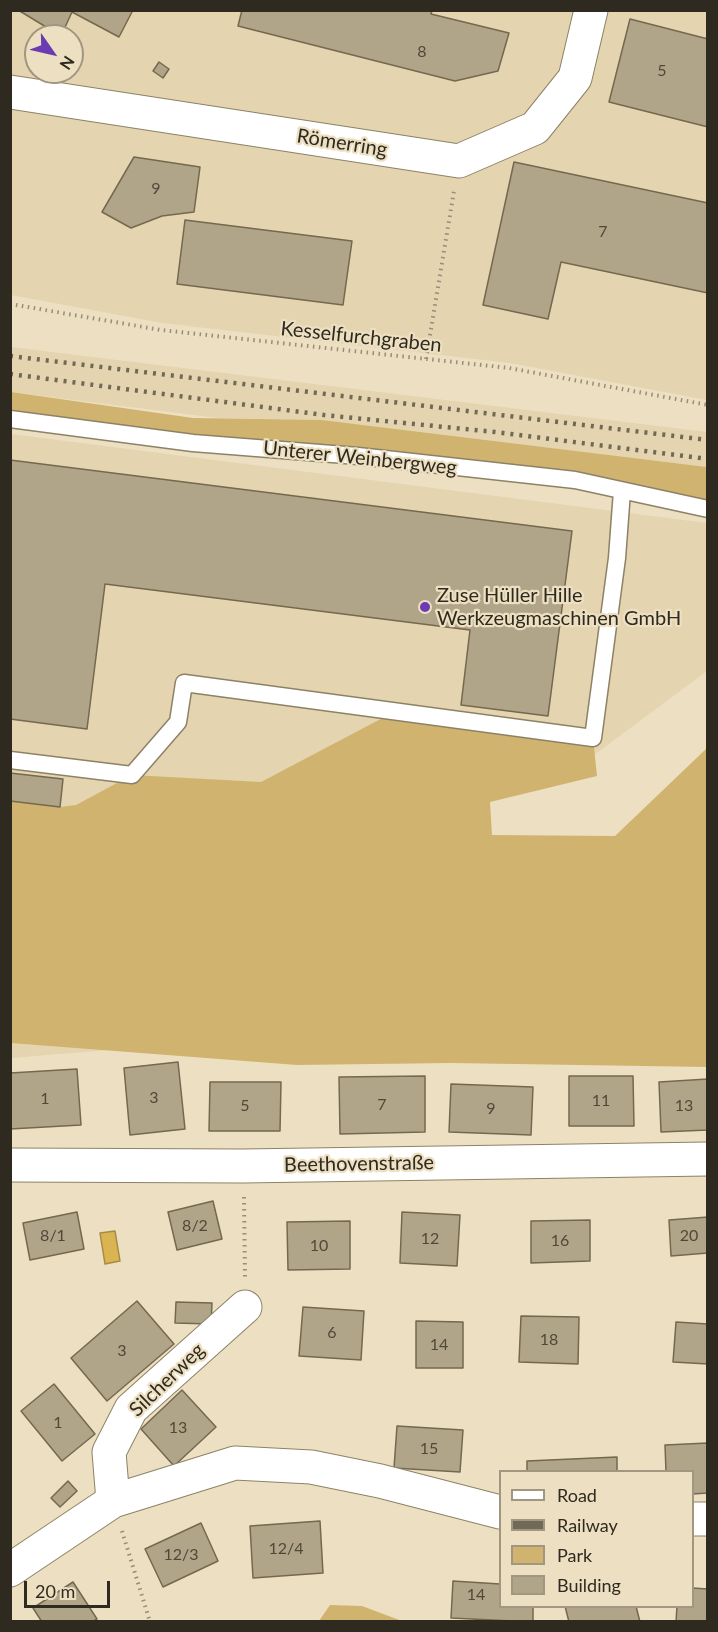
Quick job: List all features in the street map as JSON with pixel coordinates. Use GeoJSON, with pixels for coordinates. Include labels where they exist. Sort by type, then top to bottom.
{"type":"FeatureCollection","features":[{"type":"Feature","properties":{"kind":"street"},"geometry":{"type":"LineString","coordinates":[[459,161],[535,128],[575,78],[591,10]]}},
{"type":"Feature","properties":{"kind":"street","name":"Römerring"},"geometry":{"type":"LineString","coordinates":[[10,92],[459,161]]}},
{"type":"Feature","properties":{"kind":"street","name":"Beethovenstraße"},"geometry":{"type":"LineString","coordinates":[[10,1165],[243,1166],[708,1159]]}},
{"type":"Feature","properties":{"kind":"street","name":"Silcherweg"},"geometry":{"type":"LineString","coordinates":[[113,1501],[109,1452],[131,1409],[245,1307]]}},
{"type":"Feature","properties":{"kind":"street"},"geometry":{"type":"LineString","coordinates":[[10,1570],[113,1501],[235,1463],[311,1467],[380,1481],[499,1511]]}},
{"type":"Feature","properties":{"kind":"lane","name":"Unterer Weinbergweg"},"geometry":{"type":"LineString","coordinates":[[10,418],[194,443],[358,456],[564,479],[708,509]]}},
{"type":"Feature","properties":{"kind":"lane"},"geometry":{"type":"LineString","coordinates":[[10,760],[132,775],[178,722],[184,683],[593,738],[617,558],[622,490]]}},
{"type":"Feature","properties":{"kind":"path"},"geometry":{"type":"LineString","coordinates":[[426,359],[459,161]]}},
{"type":"Feature","properties":{"kind":"path","name":"Kesselfurchgraben"},"geometry":{"type":"LineString","coordinates":[[10,304],[161,330],[509,368],[708,405]]}},
{"type":"Feature","properties":{"kind":"path"},"geometry":{"type":"LineString","coordinates":[[243,1166],[245,1307]]}},
{"type":"Feature","properties":{"kind":"path"},"geometry":{"type":"LineString","coordinates":[[113,1501],[150,1622]]}},
{"type":"Feature","properties":{"kind":"shaded area"},"geometry":{"type":"Polygon","coordinates":[[[10,11],[707,11],[707,400],[510,363],[162,323],[11,295],[10,11]]]}},
{"type":"Feature","properties":{"kind":"shaded area"},"geometry":{"type":"Polygon","coordinates":[[[11,347],[707,432],[707,467],[322,420],[217,418],[11,392],[11,347]]]}},
{"type":"Feature","properties":{"kind":"shaded area"},"geometry":{"type":"Polygon","coordinates":[[[11,434],[707,523],[707,671],[578,767],[474,744],[451,1022],[11,1058],[11,434]]]}},
{"type":"Feature","properties":{"kind":"shaded area"},"geometry":{"type":"Polygon","coordinates":[[[115,1231],[120,1261],[105,1264],[100,1233],[115,1231]]]}},
{"type":"Feature","properties":{"kind":"green space"},"geometry":{"type":"Polygon","coordinates":[[[11,392],[193,418],[322,420],[707,467],[707,509],[575,480],[11,419],[11,392]]]}},
{"type":"Feature","properties":{"kind":"green space"},"geometry":{"type":"Polygon","coordinates":[[[394,712],[593,738],[597,776],[490,802],[492,835],[615,836],[707,748],[707,1067],[451,1063],[297,1065],[11,1043],[10,801],[60,807],[76,805],[132,775],[261,782],[394,712]]]}},
{"type":"Feature","properties":{"kind":"green space"},"geometry":{"type":"Polygon","coordinates":[[[330,1605],[362,1606],[402,1621],[319,1621],[330,1605]]]}},
{"type":"Feature","properties":{"kind":"building"},"geometry":{"type":"Polygon","coordinates":[[[18,10],[133,10],[119,37],[72,12],[66,24],[41,24],[18,10]]]}},
{"type":"Feature","properties":{"kind":"building"},"geometry":{"type":"Polygon","coordinates":[[[242,10],[432,10],[431,14],[509,33],[498,71],[455,81],[238,26],[242,10]]]}},
{"type":"Feature","properties":{"kind":"building"},"geometry":{"type":"Polygon","coordinates":[[[630,19],[708,39],[708,127],[609,102],[630,19]]]}},
{"type":"Feature","properties":{"kind":"building"},"geometry":{"type":"Polygon","coordinates":[[[159,62],[169,69],[163,78],[153,71],[159,62]]]}},
{"type":"Feature","properties":{"kind":"building"},"geometry":{"type":"Polygon","coordinates":[[[134,157],[200,167],[194,212],[162,216],[131,228],[102,212],[134,157]]]}},
{"type":"Feature","properties":{"kind":"building"},"geometry":{"type":"Polygon","coordinates":[[[514,162],[708,203],[708,293],[561,262],[548,319],[483,305],[514,162]]]}},
{"type":"Feature","properties":{"kind":"building"},"geometry":{"type":"Polygon","coordinates":[[[185,220],[352,241],[343,305],[177,284],[185,220]]]}},
{"type":"Feature","properties":{"kind":"building","name":"Zuse Hüller Hille Werkzeugmaschinen GmbH"},"geometry":{"type":"Polygon","coordinates":[[[10,460],[572,531],[548,716],[461,705],[470,630],[105,584],[87,729],[10,719],[10,460]]]}},
{"type":"Feature","properties":{"kind":"building"},"geometry":{"type":"Polygon","coordinates":[[[10,773],[63,779],[60,807],[10,801],[10,773]]]}},
{"type":"Feature","properties":{"kind":"building"},"geometry":{"type":"Polygon","coordinates":[[[178,1062],[185,1129],[130,1135],[124,1068],[178,1062]]]}},
{"type":"Feature","properties":{"kind":"building"},"geometry":{"type":"Polygon","coordinates":[[[77,1069],[81,1125],[10,1129],[10,1073],[77,1069]]]}},
{"type":"Feature","properties":{"kind":"building"},"geometry":{"type":"Polygon","coordinates":[[[425,1076],[425,1132],[340,1134],[339,1077],[425,1076]]]}},
{"type":"Feature","properties":{"kind":"building"},"geometry":{"type":"Polygon","coordinates":[[[569,1076],[633,1076],[634,1126],[569,1126],[569,1076]]]}},
{"type":"Feature","properties":{"kind":"building"},"geometry":{"type":"Polygon","coordinates":[[[708,1079],[708,1130],[661,1132],[659,1082],[708,1079]]]}},
{"type":"Feature","properties":{"kind":"building"},"geometry":{"type":"Polygon","coordinates":[[[210,1082],[281,1082],[280,1131],[209,1131],[210,1082]]]}},
{"type":"Feature","properties":{"kind":"building"},"geometry":{"type":"Polygon","coordinates":[[[451,1084],[533,1087],[531,1135],[449,1132],[451,1084]]]}},
{"type":"Feature","properties":{"kind":"building"},"geometry":{"type":"Polygon","coordinates":[[[213,1201],[222,1239],[177,1250],[168,1212],[213,1201]]]}},
{"type":"Feature","properties":{"kind":"building"},"geometry":{"type":"Polygon","coordinates":[[[77,1212],[84,1249],[30,1260],[23,1223],[77,1212]]]}},
{"type":"Feature","properties":{"kind":"building"},"geometry":{"type":"Polygon","coordinates":[[[402,1212],[460,1215],[457,1266],[400,1263],[402,1212]]]}},
{"type":"Feature","properties":{"kind":"building"},"geometry":{"type":"Polygon","coordinates":[[[708,1217],[708,1253],[671,1256],[669,1220],[708,1217]]]}},
{"type":"Feature","properties":{"kind":"building"},"geometry":{"type":"Polygon","coordinates":[[[590,1220],[590,1261],[531,1263],[531,1221],[590,1220]]]}},
{"type":"Feature","properties":{"kind":"building"},"geometry":{"type":"Polygon","coordinates":[[[350,1221],[350,1269],[288,1270],[287,1222],[350,1221]]]}},
{"type":"Feature","properties":{"kind":"building"},"geometry":{"type":"Polygon","coordinates":[[[137,1301],[174,1344],[107,1401],[71,1358],[137,1301]]]}},
{"type":"Feature","properties":{"kind":"building"},"geometry":{"type":"Polygon","coordinates":[[[176,1302],[212,1303],[211,1324],[175,1323],[176,1302]]]}},
{"type":"Feature","properties":{"kind":"building"},"geometry":{"type":"Polygon","coordinates":[[[303,1307],[364,1311],[361,1360],[299,1356],[303,1307]]]}},
{"type":"Feature","properties":{"kind":"building"},"geometry":{"type":"Polygon","coordinates":[[[521,1316],[579,1317],[578,1364],[519,1362],[521,1316]]]}},
{"type":"Feature","properties":{"kind":"building"},"geometry":{"type":"Polygon","coordinates":[[[416,1321],[463,1322],[463,1368],[416,1368],[416,1321]]]}},
{"type":"Feature","properties":{"kind":"building"},"geometry":{"type":"Polygon","coordinates":[[[676,1322],[708,1324],[708,1364],[673,1362],[676,1322]]]}},
{"type":"Feature","properties":{"kind":"building"},"geometry":{"type":"Polygon","coordinates":[[[54,1384],[95,1434],[62,1461],[21,1411],[54,1384]]]}},
{"type":"Feature","properties":{"kind":"building"},"geometry":{"type":"Polygon","coordinates":[[[182,1390],[216,1427],[174,1466],[141,1429],[182,1390]]]}},
{"type":"Feature","properties":{"kind":"building"},"geometry":{"type":"Polygon","coordinates":[[[397,1426],[463,1430],[460,1472],[394,1468],[397,1426]]]}},
{"type":"Feature","properties":{"kind":"building"},"geometry":{"type":"Polygon","coordinates":[[[708,1443],[708,1493],[694,1494],[694,1470],[666,1470],[665,1445],[708,1443]]]}},
{"type":"Feature","properties":{"kind":"building"},"geometry":{"type":"Polygon","coordinates":[[[617,1457],[617,1470],[527,1470],[527,1461],[617,1457]]]}},
{"type":"Feature","properties":{"kind":"building"},"geometry":{"type":"Polygon","coordinates":[[[68,1481],[77,1491],[60,1507],[51,1498],[68,1481]]]}},
{"type":"Feature","properties":{"kind":"building"},"geometry":{"type":"Polygon","coordinates":[[[320,1521],[323,1573],[253,1578],[250,1526],[320,1521]]]}},
{"type":"Feature","properties":{"kind":"building"},"geometry":{"type":"Polygon","coordinates":[[[201,1523],[218,1561],[163,1587],[145,1549],[201,1523]]]}},
{"type":"Feature","properties":{"kind":"building"},"geometry":{"type":"Polygon","coordinates":[[[453,1581],[499,1584],[499,1608],[533,1608],[533,1622],[451,1618],[453,1581]]]}},
{"type":"Feature","properties":{"kind":"building"},"geometry":{"type":"Polygon","coordinates":[[[73,1582],[97,1619],[92,1622],[42,1622],[33,1608],[73,1582]]]}},
{"type":"Feature","properties":{"kind":"building"},"geometry":{"type":"Polygon","coordinates":[[[694,1588],[708,1589],[708,1622],[676,1622],[677,1608],[694,1608],[694,1588]]]}},
{"type":"Feature","properties":{"kind":"building"},"geometry":{"type":"Polygon","coordinates":[[[566,1608],[636,1608],[640,1622],[569,1622],[566,1608]]]}},
{"type":"Feature","properties":{"kind":"railway"},"geometry":{"type":"LineString","coordinates":[[10,356],[708,440]]}},
{"type":"Feature","properties":{"kind":"railway"},"geometry":{"type":"LineString","coordinates":[[10,374],[324,415],[495,432],[708,459]]}},
{"type":"Feature","properties":{"kind":"place","name":"Zuse Hüller Hille Werkzeugmaschinen GmbH"},"geometry":{"type":"Point","coordinates":[425,607]}}]}
